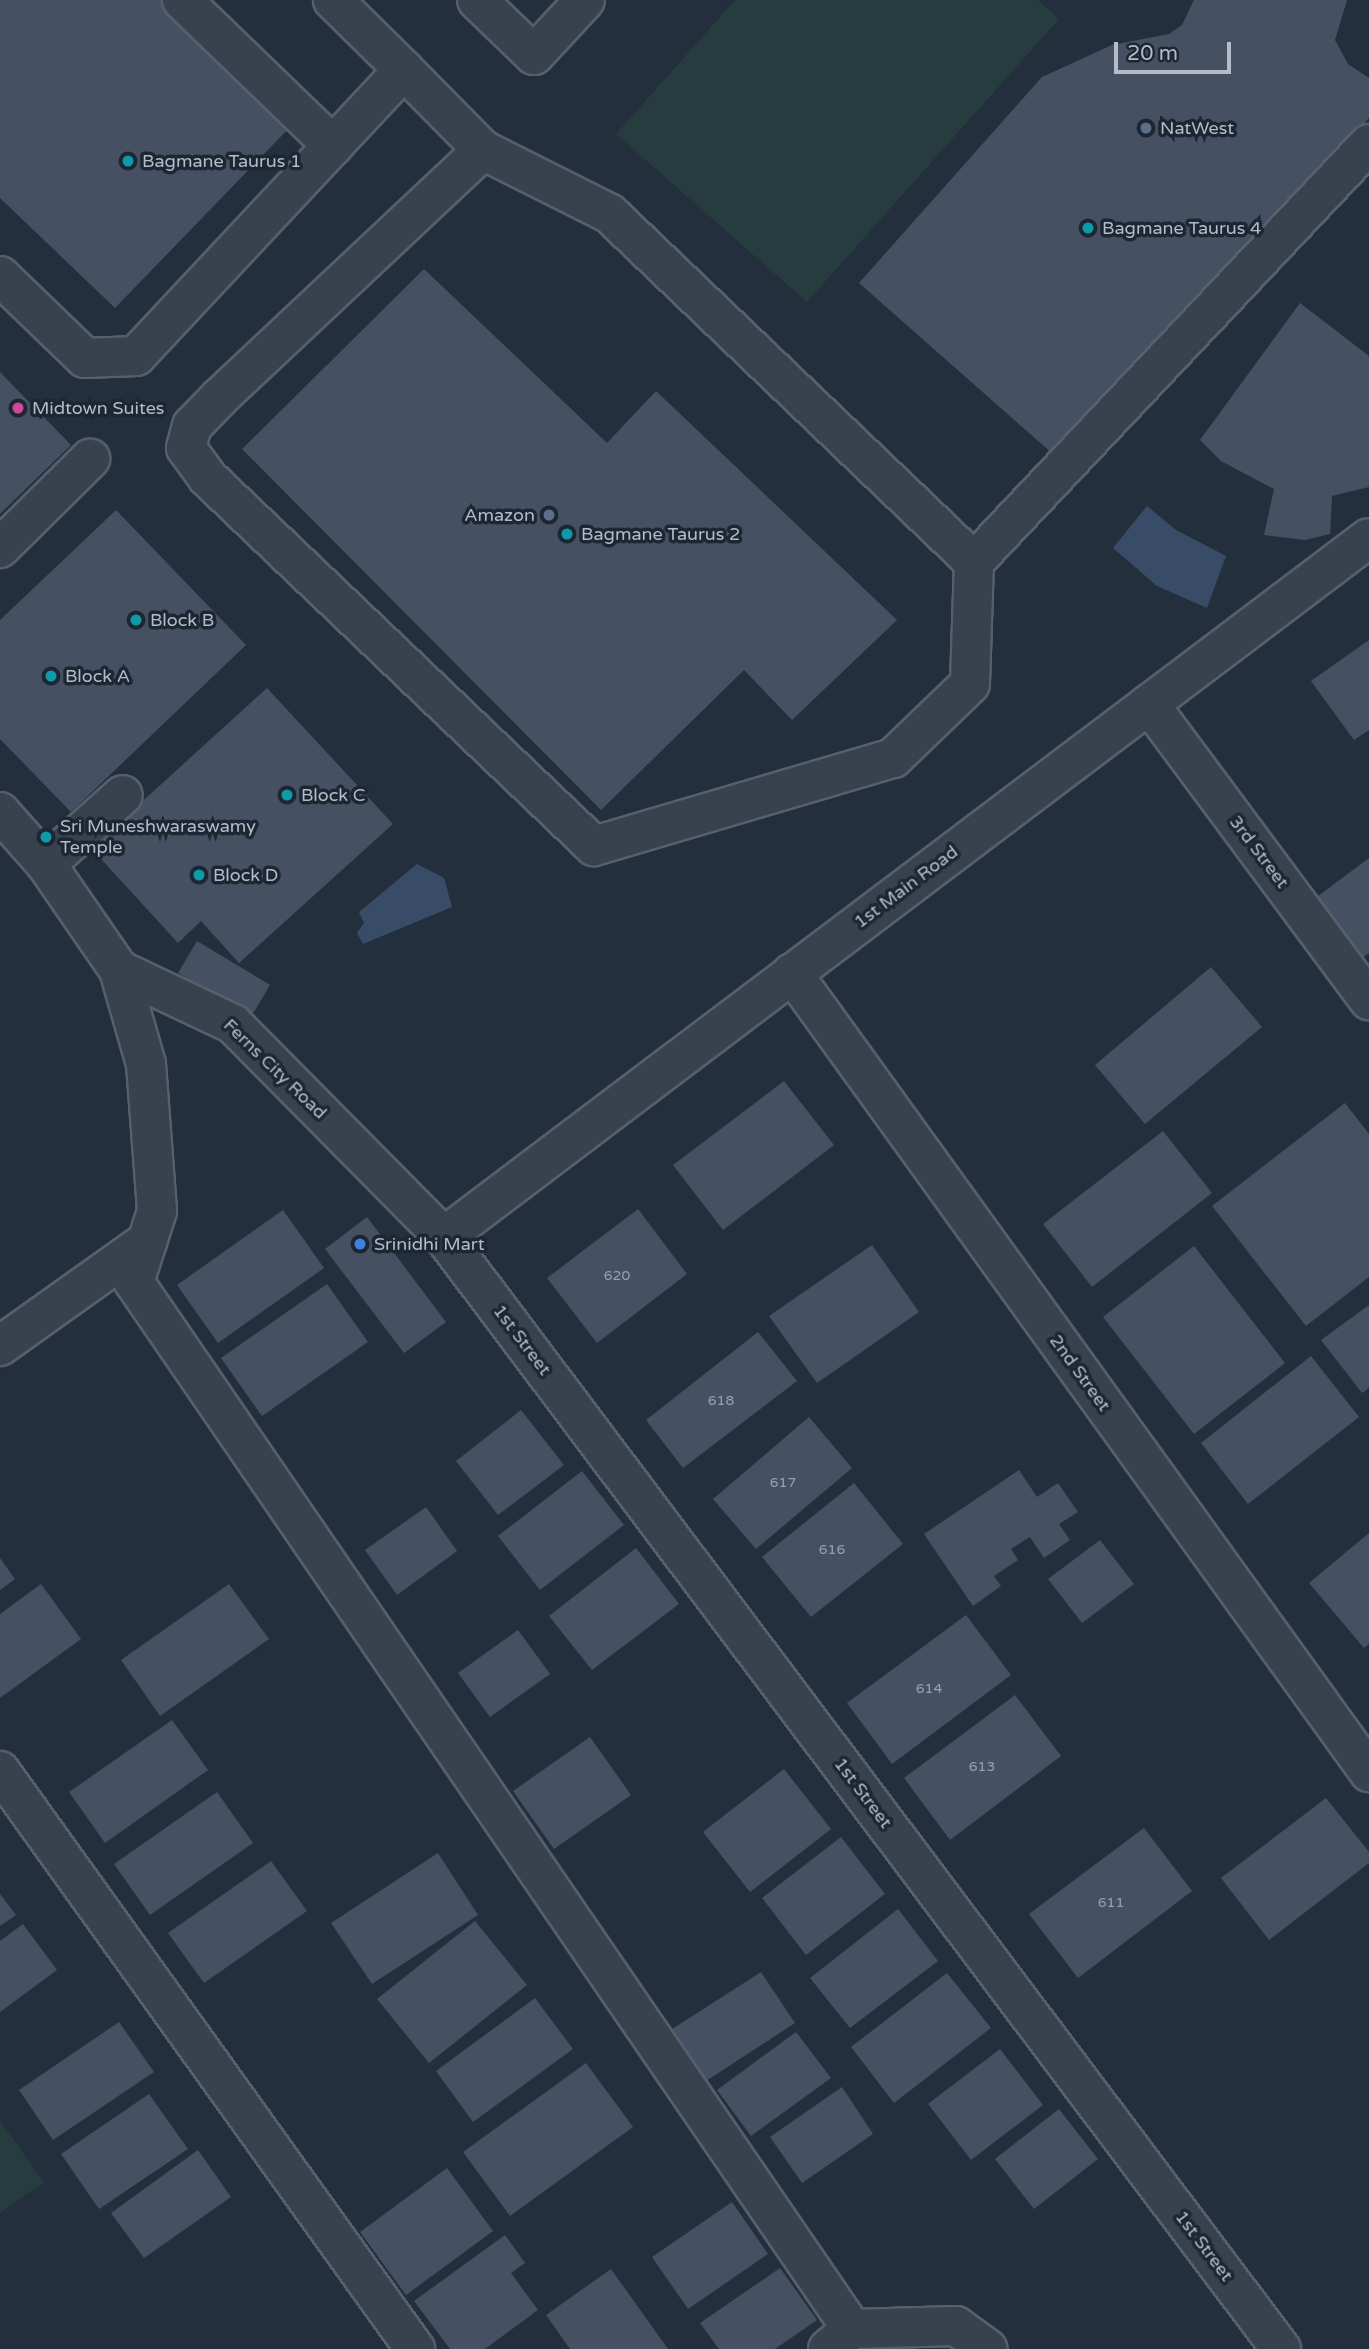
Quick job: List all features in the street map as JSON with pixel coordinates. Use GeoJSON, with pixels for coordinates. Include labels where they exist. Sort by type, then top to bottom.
{"type":"FeatureCollection","features":[{"type":"Feature","properties":{"kind":"street"},"geometry":{"type":"LineString","coordinates":[[182,0],[333,146]]}},
{"type":"Feature","properties":{"kind":"street"},"geometry":{"type":"LineString","coordinates":[[333,0],[483,150],[610,214],[974,562]]}},
{"type":"Feature","properties":{"kind":"street"},"geometry":{"type":"LineString","coordinates":[[477,0],[534,55],[585,0]]}},
{"type":"Feature","properties":{"kind":"street"},"geometry":{"type":"LineString","coordinates":[[0,276],[85,358],[135,356],[404,70]]}},
{"type":"Feature","properties":{"kind":"street"},"geometry":{"type":"LineString","coordinates":[[483,150],[220,397],[192,426],[186,448],[208,478],[594,846],[893,758],[970,684],[974,562],[1369,144]]}},
{"type":"Feature","properties":{"kind":"street"},"geometry":{"type":"LineString","coordinates":[[0,548],[90,459]]}},
{"type":"Feature","properties":{"kind":"street","name":"1st Main Road"},"geometry":{"type":"LineString","coordinates":[[444,1237],[1369,538]]}},
{"type":"Feature","properties":{"kind":"street","name":"3rd Street"},"geometry":{"type":"LineString","coordinates":[[1149,704],[1369,1000]]}},
{"type":"Feature","properties":{"kind":"street"},"geometry":{"type":"LineString","coordinates":[[47,864],[123,795]]}},
{"type":"Feature","properties":{"kind":"street"},"geometry":{"type":"LineString","coordinates":[[0,812],[47,864],[119,970],[146,1064],[157,1211],[134,1282],[840,2339],[956,2326],[988,2349]]}},
{"type":"Feature","properties":{"kind":"street","name":"Ferns City Road"},"geometry":{"type":"LineString","coordinates":[[119,970],[233,1024],[444,1237]]}},
{"type":"Feature","properties":{"kind":"street","name":"2nd Street"},"geometry":{"type":"LineString","coordinates":[[792,973],[1369,1772]]}},
{"type":"Feature","properties":{"kind":"street","name":"1st Street"},"geometry":{"type":"LineString","coordinates":[[444,1237],[1281,2349]]}},
{"type":"Feature","properties":{"kind":"street"},"geometry":{"type":"LineString","coordinates":[[0,1346],[147,1241]]}},
{"type":"Feature","properties":{"kind":"street"},"geometry":{"type":"LineString","coordinates":[[0,1771],[415,2349]]}},
{"type":"Feature","properties":{"kind":"green space"},"geometry":{"type":"Polygon","coordinates":[[[735,0],[1038,0],[1059,19],[807,302],[616,134],[735,0]]]}},
{"type":"Feature","properties":{"kind":"green space"},"geometry":{"type":"Polygon","coordinates":[[[0,2121],[44,2182],[0,2213],[0,2121]]]}},
{"type":"Feature","properties":{"kind":"water"},"geometry":{"type":"Polygon","coordinates":[[[1147,506],[1176,530],[1226,556],[1207,608],[1157,586],[1113,548],[1147,506]]]}},
{"type":"Feature","properties":{"kind":"water"},"geometry":{"type":"Polygon","coordinates":[[[417,864],[444,878],[452,907],[363,944],[357,933],[364,923],[359,912],[417,864]]]}},
{"type":"Feature","properties":{"kind":"building","name":"Bagmane Taurus 1"},"geometry":{"type":"Polygon","coordinates":[[[0,0],[164,0],[293,124],[115,308],[0,198],[0,0]]]}},
{"type":"Feature","properties":{"kind":"building","name":"Bagmane Taurus 4"},"geometry":{"type":"Polygon","coordinates":[[[1194,0],[1347,0],[1335,40],[1348,64],[1369,78],[1369,118],[1062,462],[859,283],[1042,77],[1112,45],[1169,34],[1182,25],[1194,0]]]}},
{"type":"Feature","properties":{"kind":"building","name":"Bagmane Taurus 2"},"geometry":{"type":"Polygon","coordinates":[[[424,269],[607,443],[656,391],[897,620],[792,720],[744,670],[601,810],[242,449],[424,269]]]}},
{"type":"Feature","properties":{"kind":"building"},"geometry":{"type":"Polygon","coordinates":[[[1300,303],[1369,356],[1369,487],[1332,496],[1330,534],[1305,540],[1264,535],[1274,489],[1221,461],[1200,440],[1300,303]]]}},
{"type":"Feature","properties":{"kind":"building","name":"Midtown Suites"},"geometry":{"type":"Polygon","coordinates":[[[0,372],[71,445],[0,514],[0,372]]]}},
{"type":"Feature","properties":{"kind":"building"},"geometry":{"type":"Polygon","coordinates":[[[116,510],[246,645],[71,812],[0,739],[0,620],[116,510]]]}},
{"type":"Feature","properties":{"kind":"building"},"geometry":{"type":"Polygon","coordinates":[[[1369,640],[1369,730],[1354,740],[1311,681],[1369,640]]]}},
{"type":"Feature","properties":{"kind":"building"},"geometry":{"type":"Polygon","coordinates":[[[267,688],[393,824],[239,963],[201,921],[178,943],[91,848],[267,688]]]}},
{"type":"Feature","properties":{"kind":"building"},"geometry":{"type":"Polygon","coordinates":[[[1369,858],[1369,953],[1352,965],[1306,905],[1369,858]]]}},
{"type":"Feature","properties":{"kind":"building"},"geometry":{"type":"Polygon","coordinates":[[[197,941],[270,985],[251,1017],[178,973],[197,941]]]}},
{"type":"Feature","properties":{"kind":"building"},"geometry":{"type":"Polygon","coordinates":[[[1211,967],[1262,1027],[1145,1124],[1095,1065],[1211,967]]]}},
{"type":"Feature","properties":{"kind":"building"},"geometry":{"type":"Polygon","coordinates":[[[784,1081],[834,1145],[723,1230],[673,1165],[784,1081]]]}},
{"type":"Feature","properties":{"kind":"building"},"geometry":{"type":"Polygon","coordinates":[[[1345,1103],[1369,1134],[1369,1277],[1306,1326],[1212,1206],[1345,1103]]]}},
{"type":"Feature","properties":{"kind":"building"},"geometry":{"type":"Polygon","coordinates":[[[1163,1131],[1212,1193],[1092,1287],[1043,1224],[1163,1131]]]}},
{"type":"Feature","properties":{"kind":"building"},"geometry":{"type":"Polygon","coordinates":[[[638,1209],[687,1274],[597,1343],[547,1278],[638,1209]]]}},
{"type":"Feature","properties":{"kind":"building"},"geometry":{"type":"Polygon","coordinates":[[[283,1210],[324,1268],[218,1343],[177,1285],[283,1210]]]}},
{"type":"Feature","properties":{"kind":"building"},"geometry":{"type":"Polygon","coordinates":[[[367,1217],[446,1322],[404,1353],[325,1249],[367,1217]]]}},
{"type":"Feature","properties":{"kind":"building"},"geometry":{"type":"Polygon","coordinates":[[[872,1245],[919,1312],[817,1383],[769,1316],[872,1245]]]}},
{"type":"Feature","properties":{"kind":"building"},"geometry":{"type":"Polygon","coordinates":[[[1194,1246],[1285,1363],[1194,1434],[1103,1317],[1194,1246]]]}},
{"type":"Feature","properties":{"kind":"building"},"geometry":{"type":"Polygon","coordinates":[[[327,1284],[368,1342],[262,1416],[221,1358],[327,1284]]]}},
{"type":"Feature","properties":{"kind":"building"},"geometry":{"type":"Polygon","coordinates":[[[1369,1305],[1369,1388],[1362,1393],[1321,1340],[1369,1305]]]}},
{"type":"Feature","properties":{"kind":"building"},"geometry":{"type":"Polygon","coordinates":[[[758,1332],[797,1381],[683,1468],[646,1420],[758,1332]]]}},
{"type":"Feature","properties":{"kind":"building"},"geometry":{"type":"Polygon","coordinates":[[[1311,1356],[1359,1417],[1248,1504],[1201,1443],[1311,1356]]]}},
{"type":"Feature","properties":{"kind":"building"},"geometry":{"type":"Polygon","coordinates":[[[521,1410],[564,1465],[498,1515],[456,1461],[521,1410]]]}},
{"type":"Feature","properties":{"kind":"building"},"geometry":{"type":"Polygon","coordinates":[[[809,1417],[852,1468],[756,1549],[713,1499],[809,1417]]]}},
{"type":"Feature","properties":{"kind":"building"},"geometry":{"type":"Polygon","coordinates":[[[1019,1470],[1037,1497],[1058,1483],[1078,1512],[1059,1524],[1070,1540],[1044,1558],[1030,1537],[1011,1549],[1018,1560],[994,1576],[1001,1586],[973,1606],[924,1534],[1019,1470]]]}},
{"type":"Feature","properties":{"kind":"building"},"geometry":{"type":"Polygon","coordinates":[[[582,1471],[624,1525],[540,1590],[498,1536],[582,1471]]]}},
{"type":"Feature","properties":{"kind":"building"},"geometry":{"type":"Polygon","coordinates":[[[854,1483],[903,1544],[811,1617],[762,1557],[854,1483]]]}},
{"type":"Feature","properties":{"kind":"building"},"geometry":{"type":"Polygon","coordinates":[[[426,1507],[457,1551],[397,1595],[365,1550],[426,1507]]]}},
{"type":"Feature","properties":{"kind":"building"},"geometry":{"type":"Polygon","coordinates":[[[1369,1533],[1369,1644],[1364,1648],[1309,1583],[1369,1533]]]}},
{"type":"Feature","properties":{"kind":"building"},"geometry":{"type":"Polygon","coordinates":[[[1100,1540],[1134,1584],[1082,1623],[1048,1579],[1100,1540]]]}},
{"type":"Feature","properties":{"kind":"building"},"geometry":{"type":"Polygon","coordinates":[[[636,1548],[679,1604],[592,1670],[549,1616],[636,1548]]]}},
{"type":"Feature","properties":{"kind":"building"},"geometry":{"type":"Polygon","coordinates":[[[0,1558],[15,1579],[0,1590],[0,1558]]]}},
{"type":"Feature","properties":{"kind":"building"},"geometry":{"type":"Polygon","coordinates":[[[41,1584],[81,1639],[0,1698],[0,1614],[41,1584]]]}},
{"type":"Feature","properties":{"kind":"building"},"geometry":{"type":"Polygon","coordinates":[[[229,1584],[269,1639],[160,1716],[121,1660],[229,1584]]]}},
{"type":"Feature","properties":{"kind":"building"},"geometry":{"type":"Polygon","coordinates":[[[966,1615],[1011,1675],[892,1764],[847,1703],[966,1615]]]}},
{"type":"Feature","properties":{"kind":"building"},"geometry":{"type":"Polygon","coordinates":[[[518,1630],[550,1674],[490,1717],[458,1673],[518,1630]]]}},
{"type":"Feature","properties":{"kind":"building"},"geometry":{"type":"Polygon","coordinates":[[[1015,1695],[1061,1756],[950,1840],[904,1778],[1015,1695]]]}},
{"type":"Feature","properties":{"kind":"building"},"geometry":{"type":"Polygon","coordinates":[[[172,1720],[208,1770],[105,1843],[69,1792],[172,1720]]]}},
{"type":"Feature","properties":{"kind":"building"},"geometry":{"type":"Polygon","coordinates":[[[590,1737],[631,1795],[554,1849],[513,1791],[590,1737]]]}},
{"type":"Feature","properties":{"kind":"building"},"geometry":{"type":"Polygon","coordinates":[[[784,1769],[831,1829],[750,1892],[703,1832],[784,1769]]]}},
{"type":"Feature","properties":{"kind":"building"},"geometry":{"type":"Polygon","coordinates":[[[217,1792],[253,1843],[150,1915],[114,1864],[217,1792]]]}},
{"type":"Feature","properties":{"kind":"building"},"geometry":{"type":"Polygon","coordinates":[[[1326,1798],[1369,1852],[1369,1863],[1269,1940],[1221,1878],[1326,1798]]]}},
{"type":"Feature","properties":{"kind":"building"},"geometry":{"type":"Polygon","coordinates":[[[1144,1828],[1192,1891],[1078,1978],[1029,1914],[1144,1828]]]}},
{"type":"Feature","properties":{"kind":"building"},"geometry":{"type":"Polygon","coordinates":[[[841,1837],[885,1894],[806,1955],[762,1898],[841,1837]]]}},
{"type":"Feature","properties":{"kind":"building"},"geometry":{"type":"Polygon","coordinates":[[[438,1853],[478,1915],[372,1984],[331,1923],[438,1853]]]}},
{"type":"Feature","properties":{"kind":"building"},"geometry":{"type":"Polygon","coordinates":[[[271,1861],[307,1911],[204,1983],[168,1933],[271,1861]]]}},
{"type":"Feature","properties":{"kind":"building"},"geometry":{"type":"Polygon","coordinates":[[[0,1894],[16,1915],[0,1926],[0,1894]]]}},
{"type":"Feature","properties":{"kind":"building"},"geometry":{"type":"Polygon","coordinates":[[[898,1909],[938,1961],[850,2028],[810,1978],[898,1909]]]}},
{"type":"Feature","properties":{"kind":"building"},"geometry":{"type":"Polygon","coordinates":[[[475,1921],[527,1985],[429,2063],[377,1999],[475,1921]]]}},
{"type":"Feature","properties":{"kind":"building"},"geometry":{"type":"Polygon","coordinates":[[[23,1924],[57,1970],[0,2012],[0,1941],[23,1924]]]}},
{"type":"Feature","properties":{"kind":"building"},"geometry":{"type":"Polygon","coordinates":[[[761,1972],[795,2023],[703,2083],[669,2031],[761,1972]]]}},
{"type":"Feature","properties":{"kind":"building"},"geometry":{"type":"Polygon","coordinates":[[[947,1973],[991,2028],[894,2103],[851,2047],[947,1973]]]}},
{"type":"Feature","properties":{"kind":"building"},"geometry":{"type":"Polygon","coordinates":[[[535,1998],[573,2049],[473,2122],[436,2071],[535,1998]]]}},
{"type":"Feature","properties":{"kind":"building"},"geometry":{"type":"Polygon","coordinates":[[[119,2022],[154,2072],[53,2140],[19,2090],[119,2022]]]}},
{"type":"Feature","properties":{"kind":"building"},"geometry":{"type":"Polygon","coordinates":[[[796,2032],[831,2078],[751,2136],[717,2090],[796,2032]]]}},
{"type":"Feature","properties":{"kind":"building"},"geometry":{"type":"Polygon","coordinates":[[[1000,2049],[1043,2105],[971,2160],[928,2104],[1000,2049]]]}},
{"type":"Feature","properties":{"kind":"building"},"geometry":{"type":"Polygon","coordinates":[[[586,2063],[633,2127],[510,2216],[463,2152],[586,2063]]]}},
{"type":"Feature","properties":{"kind":"building"},"geometry":{"type":"Polygon","coordinates":[[[842,2087],[873,2134],[802,2183],[770,2137],[842,2087]]]}},
{"type":"Feature","properties":{"kind":"building"},"geometry":{"type":"Polygon","coordinates":[[[149,2094],[188,2149],[99,2209],[61,2154],[149,2094]]]}},
{"type":"Feature","properties":{"kind":"building"},"geometry":{"type":"Polygon","coordinates":[[[1059,2109],[1098,2159],[1034,2209],[995,2159],[1059,2109]]]}},
{"type":"Feature","properties":{"kind":"building"},"geometry":{"type":"Polygon","coordinates":[[[198,2150],[231,2197],[144,2258],[111,2213],[198,2150]]]}},
{"type":"Feature","properties":{"kind":"building"},"geometry":{"type":"Polygon","coordinates":[[[447,2168],[493,2231],[406,2295],[360,2232],[447,2168]]]}},
{"type":"Feature","properties":{"kind":"building"},"geometry":{"type":"Polygon","coordinates":[[[732,2202],[768,2254],[688,2309],[652,2257],[732,2202]]]}},
{"type":"Feature","properties":{"kind":"building"},"geometry":{"type":"Polygon","coordinates":[[[505,2235],[525,2263],[511,2273],[538,2310],[485,2349],[450,2349],[414,2301],[505,2235]]]}},
{"type":"Feature","properties":{"kind":"building"},"geometry":{"type":"Polygon","coordinates":[[[780,2268],[817,2320],[775,2349],[719,2349],[700,2323],[780,2268]]]}},
{"type":"Feature","properties":{"kind":"building"},"geometry":{"type":"Polygon","coordinates":[[[611,2269],[668,2349],[570,2349],[546,2315],[611,2269]]]}},
{"type":"Feature","properties":{"kind":"place","name":"NatWest"},"geometry":{"type":"Point","coordinates":[1146,128]}},
{"type":"Feature","properties":{"kind":"place","name":"Bagmane Taurus 1"},"geometry":{"type":"Point","coordinates":[128,161]}},
{"type":"Feature","properties":{"kind":"place","name":"Bagmane Taurus 4"},"geometry":{"type":"Point","coordinates":[1088,228]}},
{"type":"Feature","properties":{"kind":"place","name":"Midtown Suites"},"geometry":{"type":"Point","coordinates":[18,408]}},
{"type":"Feature","properties":{"kind":"place","name":"Amazon"},"geometry":{"type":"Point","coordinates":[549,515]}},
{"type":"Feature","properties":{"kind":"place","name":"Bagmane Taurus 2"},"geometry":{"type":"Point","coordinates":[567,534]}},
{"type":"Feature","properties":{"kind":"place","name":"Block B"},"geometry":{"type":"Point","coordinates":[136,620]}},
{"type":"Feature","properties":{"kind":"place","name":"Block A"},"geometry":{"type":"Point","coordinates":[51,676]}},
{"type":"Feature","properties":{"kind":"place","name":"Block C"},"geometry":{"type":"Point","coordinates":[287,795]}},
{"type":"Feature","properties":{"kind":"place","name":"Sri Muneshwaraswamy Temple"},"geometry":{"type":"Point","coordinates":[46,837]}},
{"type":"Feature","properties":{"kind":"place","name":"Block D"},"geometry":{"type":"Point","coordinates":[199,875]}},
{"type":"Feature","properties":{"kind":"place","name":"Srinidhi Mart"},"geometry":{"type":"Point","coordinates":[360,1244]}}]}
